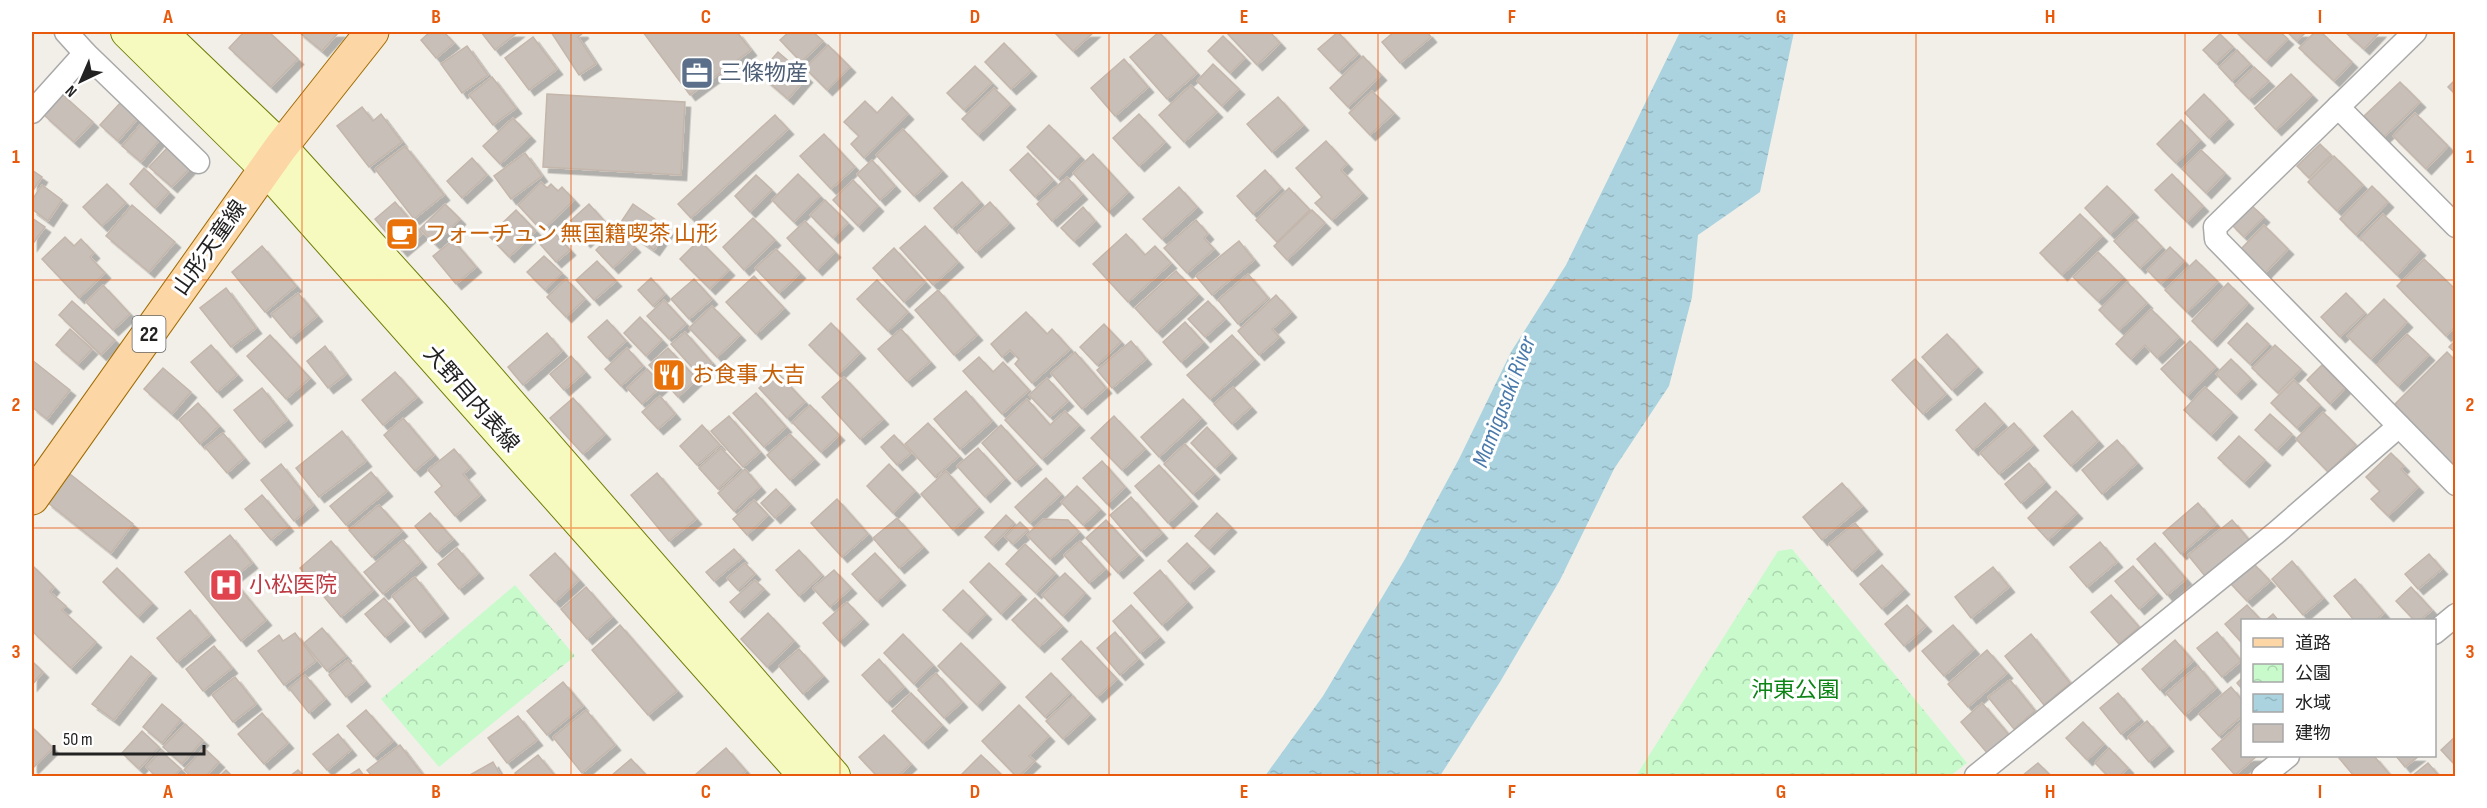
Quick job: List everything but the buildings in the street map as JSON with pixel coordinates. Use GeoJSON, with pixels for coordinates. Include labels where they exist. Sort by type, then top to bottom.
{"type":"FeatureCollection","features":[{"type":"Feature","properties":{"kind":"main road","name":"大野目内表線"},"geometry":{"type":"LineString","coordinates":[[127,32],[273,158],[543,440],[834,777]]}},
{"type":"Feature","properties":{"kind":"main road","name":"大野目内表線"},"geometry":{"type":"LineString","coordinates":[[161,32],[273,158],[805,777]]}},
{"type":"Feature","properties":{"kind":"main road","name":"山形天童線"},"geometry":{"type":"LineString","coordinates":[[32,498],[273,158],[372,32]]}},
{"type":"Feature","properties":{"kind":"street"},"geometry":{"type":"LineString","coordinates":[[66,32],[198,162]]}},
{"type":"Feature","properties":{"kind":"street"},"geometry":{"type":"LineString","coordinates":[[2415,32],[2215,227],[2216,239],[2456,484]]}},
{"type":"Feature","properties":{"kind":"street"},"geometry":{"type":"LineString","coordinates":[[32,112],[85,52]]}},
{"type":"Feature","properties":{"kind":"street"},"geometry":{"type":"LineString","coordinates":[[2338,107],[2456,226]]}},
{"type":"Feature","properties":{"kind":"street"},"geometry":{"type":"LineString","coordinates":[[1976,777],[2277,532],[2398,426]]}},
{"type":"Feature","properties":{"kind":"street"},"geometry":{"type":"LineString","coordinates":[[2436,631],[2456,615]]}},
{"type":"Feature","properties":{"kind":"street"},"geometry":{"type":"LineString","coordinates":[[2263,777],[2287,757]]}},
{"type":"Feature","properties":{"kind":"green space","name":"沖東公園"},"geometry":{"type":"Polygon","coordinates":[[[1792,549],[1967,763],[1950,776],[1636,776],[1778,551],[1792,549]]]}},
{"type":"Feature","properties":{"kind":"green space"},"geometry":{"type":"Polygon","coordinates":[[[515,585],[575,656],[439,767],[381,699],[515,585]]]}},
{"type":"Feature","properties":{"kind":"water","name":"Mamigasaki River"},"geometry":{"type":"Polygon","coordinates":[[[1680,32],[1794,32],[1760,192],[1698,235],[1692,297],[1669,386],[1614,469],[1560,580],[1500,682],[1440,776],[1265,776],[1323,696],[1405,559],[1459,459],[1511,352],[1566,265],[1680,32]]]}},
{"type":"Feature","properties":{"kind":"place","name":"三條物産"},"geometry":{"type":"Point","coordinates":[697,73]}},
{"type":"Feature","properties":{"kind":"place","name":"フォーチュン 無国籍喫茶 山形"},"geometry":{"type":"Point","coordinates":[402,234]}},
{"type":"Feature","properties":{"kind":"place","name":"お食事 大吉"},"geometry":{"type":"Point","coordinates":[669,375]}},
{"type":"Feature","properties":{"kind":"place","name":"小松医院"},"geometry":{"type":"Point","coordinates":[226,585]}}]}
